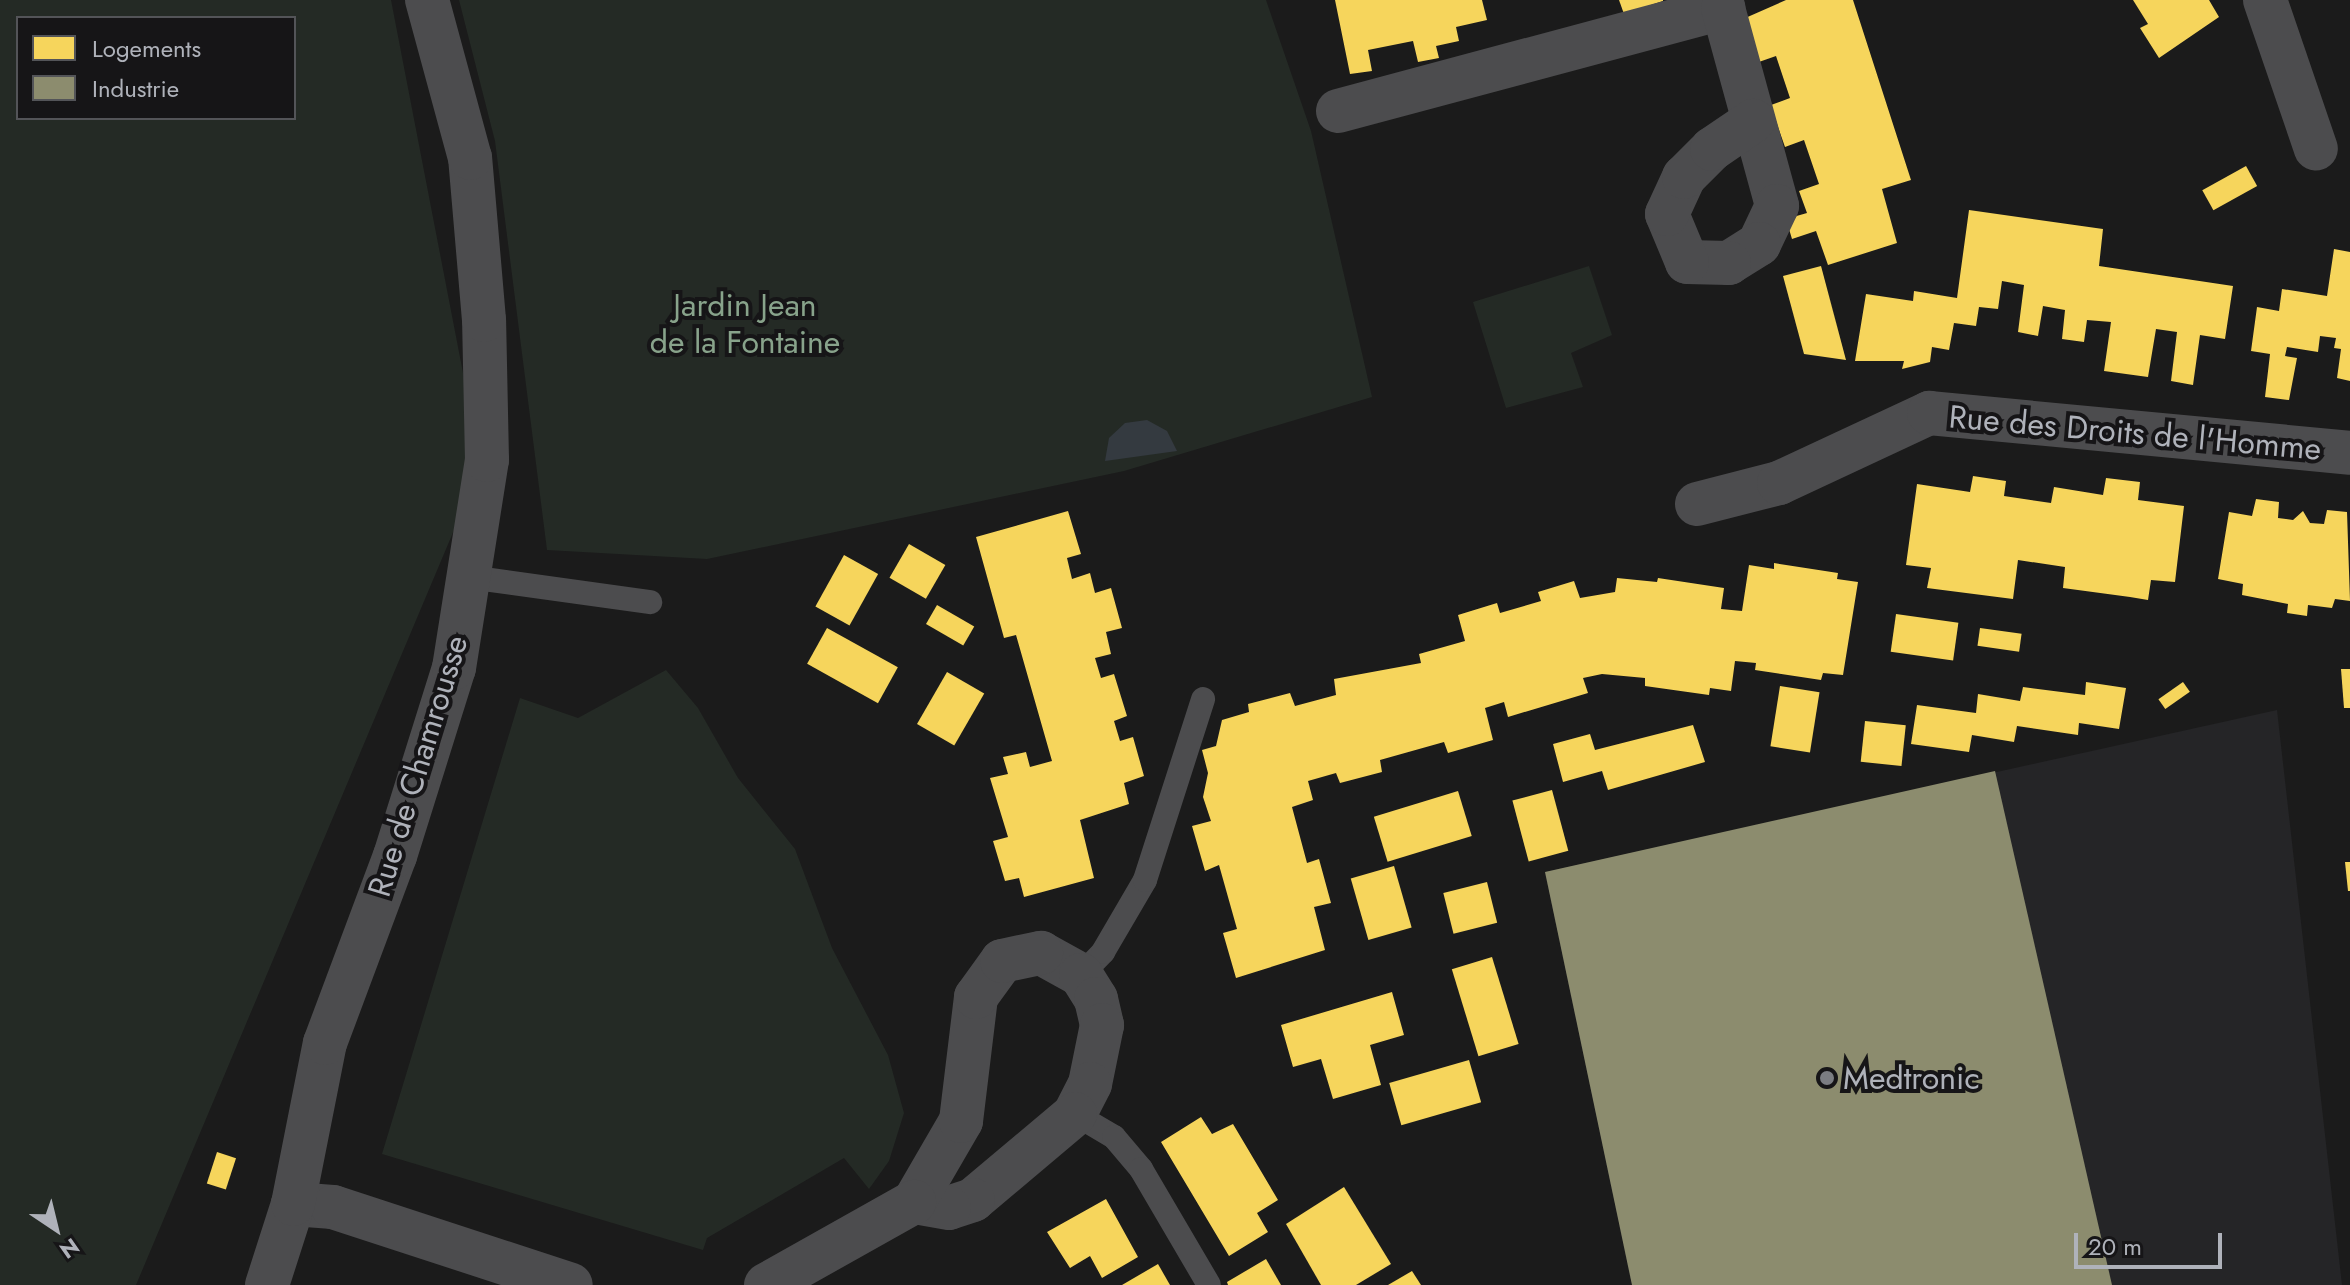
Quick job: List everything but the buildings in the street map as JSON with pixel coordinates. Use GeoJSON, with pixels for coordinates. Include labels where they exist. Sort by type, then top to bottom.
{"type":"FeatureCollection","features":[{"type":"Feature","properties":{"kind":"street","name":"Rue de Chamrousse"},"geometry":{"type":"LineString","coordinates":[[267,1285],[293,1204],[325,1043],[395,856],[454,668],[487,460],[484,320],[470,158],[427,0]]}},
{"type":"Feature","properties":{"kind":"street"},"geometry":{"type":"LineString","coordinates":[[2265,0],[2316,149]]}},
{"type":"Feature","properties":{"kind":"street"},"geometry":{"type":"LineString","coordinates":[[1338,111],[1722,4],[1753,121]]}},
{"type":"Feature","properties":{"kind":"street","name":"Rue des Droits de l'Homme"},"geometry":{"type":"LineString","coordinates":[[1697,504],[1779,483],[1929,413],[2350,453]]}},
{"type":"Feature","properties":{"kind":"street"},"geometry":{"type":"LineString","coordinates":[[766,1285],[914,1202],[961,1121],[976,997],[1002,961],[1041,953],[1081,975],[1096,999],[1102,1025],[1090,1084],[1075,1114],[973,1200],[949,1208],[914,1202]]}},
{"type":"Feature","properties":{"kind":"street"},"geometry":{"type":"LineString","coordinates":[[293,1204],[333,1207],[571,1285]]}},
{"type":"Feature","properties":{"kind":"lane"},"geometry":{"type":"LineString","coordinates":[[469,577],[650,602]]}},
{"type":"Feature","properties":{"kind":"lane"},"geometry":{"type":"LineString","coordinates":[[1081,975],[1103,952],[1145,880],[1203,699]]}},
{"type":"Feature","properties":{"kind":"lane"},"geometry":{"type":"LineString","coordinates":[[1075,1114],[1114,1137],[1141,1169],[1209,1285]]}},
{"type":"Feature","properties":{"kind":"shaded area"},"geometry":{"type":"Polygon","coordinates":[[[1147,420],[1167,431],[1177,451],[1105,461],[1109,438],[1125,423],[1147,420]]]}},
{"type":"Feature","properties":{"kind":"shaded area","name":"Medtronic"},"geometry":{"type":"Polygon","coordinates":[[[2277,710],[2342,1285],[1632,1285],[1545,872],[2277,710]]]}},
{"type":"Feature","properties":{"kind":"green space"},"geometry":{"type":"Polygon","coordinates":[[[0,0],[391,0],[481,466],[136,1285],[0,1285],[0,0]]]}},
{"type":"Feature","properties":{"kind":"green space","name":"Jardin Jean de la Fontaine"},"geometry":{"type":"Polygon","coordinates":[[[459,0],[1266,0],[1311,131],[1372,397],[1124,471],[707,559],[547,550],[495,141],[459,0]]]}},
{"type":"Feature","properties":{"kind":"green space"},"geometry":{"type":"Polygon","coordinates":[[[1589,266],[1612,335],[1571,353],[1583,387],[1506,408],[1473,302],[1589,266]]]}},
{"type":"Feature","properties":{"kind":"green space"},"geometry":{"type":"Polygon","coordinates":[[[666,670],[698,708],[738,778],[795,849],[832,948],[888,1055],[904,1113],[889,1161],[869,1189],[844,1158],[707,1238],[703,1250],[382,1154],[520,698],[578,718],[666,670]]]}},
{"type":"Feature","properties":{"kind":"place","name":"Medtronic"},"geometry":{"type":"Point","coordinates":[1827,1078]}}]}
